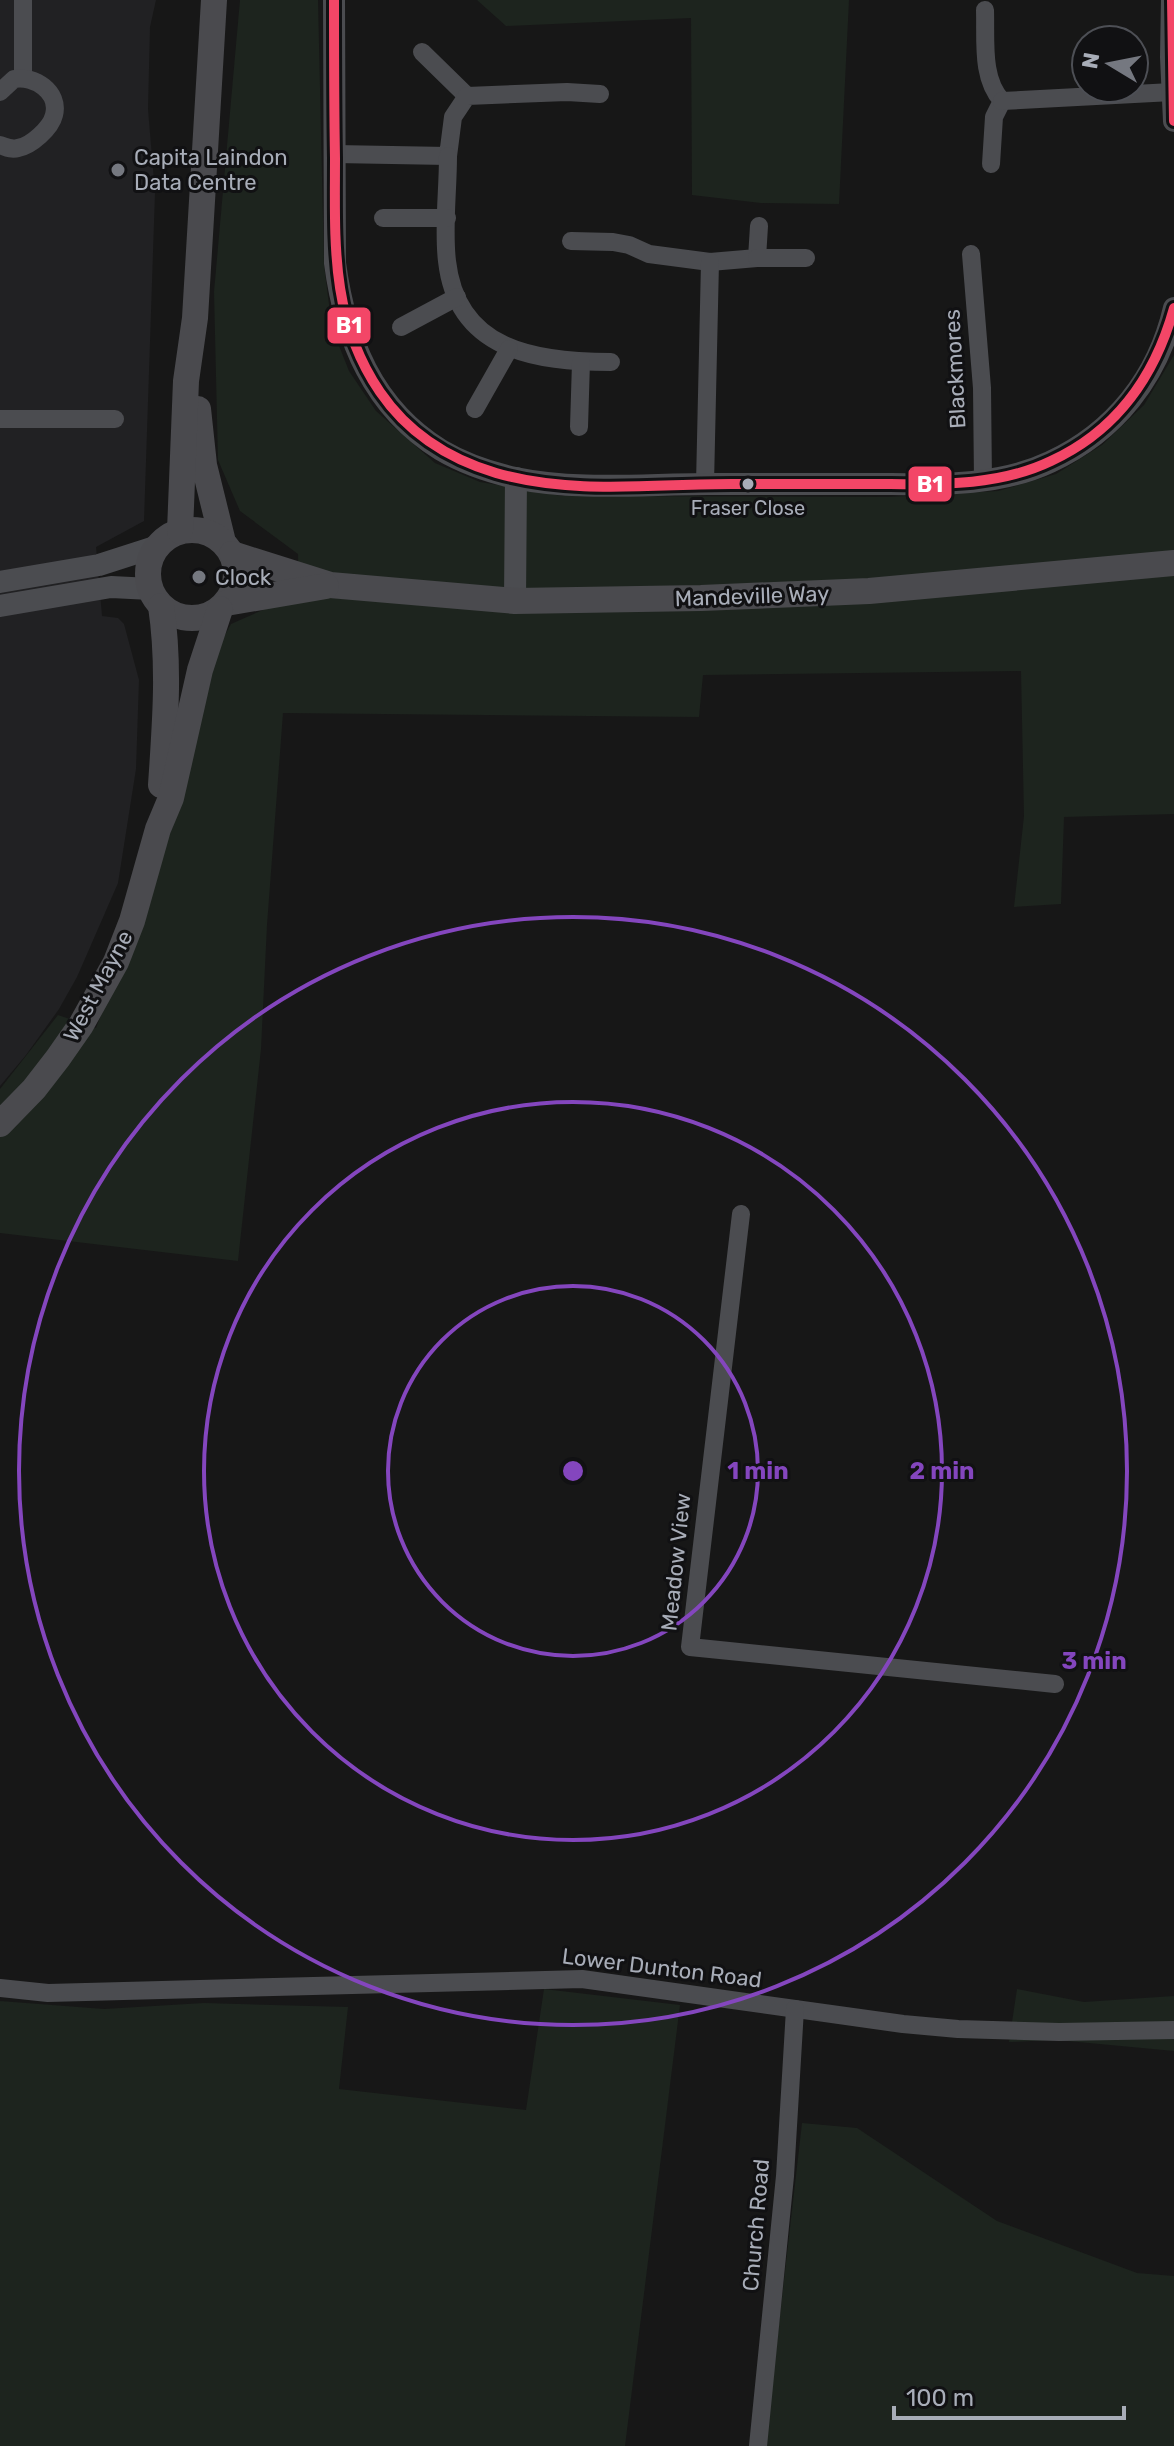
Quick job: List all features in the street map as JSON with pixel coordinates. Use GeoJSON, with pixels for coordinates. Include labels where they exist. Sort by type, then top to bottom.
{"type":"FeatureCollection","features":[{"type":"Feature","properties":{"kind":"main road"},"geometry":{"type":"LineString","coordinates":[[180,531],[186,381],[195,318],[214,0]]}},
{"type":"Feature","properties":{"kind":"main road"},"geometry":{"type":"LineString","coordinates":[[195,318],[198,410],[204,465],[237,579],[223,606],[196,619],[183,618],[156,598],[148,575],[150,559],[167,537],[180,531],[203,531],[228,548]]}},
{"type":"Feature","properties":{"kind":"main road","name":"Mandeville Way"},"geometry":{"type":"LineString","coordinates":[[228,548],[330,585],[515,601],[869,591],[1174,563]]}},
{"type":"Feature","properties":{"kind":"main road","name":"Mandeville Way"},"geometry":{"type":"LineString","coordinates":[[223,606],[330,585]]}},
{"type":"Feature","properties":{"kind":"main road","name":"West Mayne"},"geometry":{"type":"LineString","coordinates":[[156,598],[165,631],[167,706],[158,829]]}},
{"type":"Feature","properties":{"kind":"main road","name":"West Mayne"},"geometry":{"type":"LineString","coordinates":[[0,1124],[34,1089],[58,1058],[81,1025],[116,962],[146,877],[158,829],[171,798],[200,670],[223,606]]}},
{"type":"Feature","properties":{"kind":"street"},"geometry":{"type":"LineString","coordinates":[[23,0],[23,77]]}},
{"type":"Feature","properties":{"kind":"street"},"geometry":{"type":"LineString","coordinates":[[334,0],[335,263],[340,300],[352,343],[368,376],[392,409],[441,450],[488,471],[557,483],[938,484],[983,481],[1048,463],[1104,429],[1138,391],[1163,348],[1174,308]]}},
{"type":"Feature","properties":{"kind":"street"},"geometry":{"type":"LineString","coordinates":[[1172,0],[1174,121]]}},
{"type":"Feature","properties":{"kind":"street"},"geometry":{"type":"LineString","coordinates":[[985,10],[988,75],[991,89],[1002,101]]}},
{"type":"Feature","properties":{"kind":"street"},"geometry":{"type":"LineString","coordinates":[[422,52],[467,96],[567,92],[600,94]]}},
{"type":"Feature","properties":{"kind":"street"},"geometry":{"type":"LineString","coordinates":[[0,92],[14,79],[32,79],[42,85],[52,98],[55,113],[48,126],[26,145],[15,149],[0,145]]}},
{"type":"Feature","properties":{"kind":"street"},"geometry":{"type":"LineString","coordinates":[[1002,101],[1172,92]]}},
{"type":"Feature","properties":{"kind":"street"},"geometry":{"type":"LineString","coordinates":[[467,96],[453,117],[448,156],[446,258],[449,278],[466,316],[480,332],[509,349],[581,362],[611,362]]}},
{"type":"Feature","properties":{"kind":"street"},"geometry":{"type":"LineString","coordinates":[[991,164],[994,117],[1002,101]]}},
{"type":"Feature","properties":{"kind":"street"},"geometry":{"type":"LineString","coordinates":[[335,154],[448,156]]}},
{"type":"Feature","properties":{"kind":"street"},"geometry":{"type":"LineString","coordinates":[[383,218],[447,218]]}},
{"type":"Feature","properties":{"kind":"street"},"geometry":{"type":"LineString","coordinates":[[757,258],[759,226]]}},
{"type":"Feature","properties":{"kind":"street"},"geometry":{"type":"LineString","coordinates":[[571,241],[613,242],[649,254],[710,262],[806,258]]}},
{"type":"Feature","properties":{"kind":"street","name":"Blackmores"},"geometry":{"type":"LineString","coordinates":[[971,254],[982,388],[983,481]]}},
{"type":"Feature","properties":{"kind":"street"},"geometry":{"type":"LineString","coordinates":[[705,484],[710,262]]}},
{"type":"Feature","properties":{"kind":"street"},"geometry":{"type":"LineString","coordinates":[[401,327],[457,297]]}},
{"type":"Feature","properties":{"kind":"street"},"geometry":{"type":"LineString","coordinates":[[475,409],[509,349]]}},
{"type":"Feature","properties":{"kind":"street"},"geometry":{"type":"LineString","coordinates":[[579,427],[581,362]]}},
{"type":"Feature","properties":{"kind":"street"},"geometry":{"type":"LineString","coordinates":[[0,419],[115,419]]}},
{"type":"Feature","properties":{"kind":"street"},"geometry":{"type":"LineString","coordinates":[[515,601],[516,478]]}},
{"type":"Feature","properties":{"kind":"street"},"geometry":{"type":"LineString","coordinates":[[0,582],[99,565],[158,546]]}},
{"type":"Feature","properties":{"kind":"street"},"geometry":{"type":"LineString","coordinates":[[0,606],[111,587],[156,598]]}},
{"type":"Feature","properties":{"kind":"street","name":"Meadow View"},"geometry":{"type":"LineString","coordinates":[[741,1214],[690,1647],[1055,1684]]}},
{"type":"Feature","properties":{"kind":"street","name":"Lower Dunton Road"},"geometry":{"type":"LineString","coordinates":[[0,1988],[48,1993],[582,1979],[903,2024],[995,2032],[1174,2030]]}},
{"type":"Feature","properties":{"kind":"street","name":"Church Road"},"geometry":{"type":"LineString","coordinates":[[758,2446],[785,2176],[795,2009]]}},
{"type":"Feature","properties":{"kind":"shaded area"},"geometry":{"type":"Polygon","coordinates":[[[0,0],[156,0],[150,27],[148,109],[155,193],[144,521],[96,547],[102,616],[118,618],[124,624],[139,680],[136,769],[118,883],[77,977],[59,1009],[0,1086],[0,0]]]}},
{"type":"Feature","properties":{"kind":"shaded area"},"geometry":{"type":"Polygon","coordinates":[[[240,0],[318,0],[324,265],[332,328],[349,371],[376,411],[435,463],[480,482],[562,496],[888,497],[998,491],[1056,474],[1102,445],[1144,405],[1174,355],[1174,814],[1064,817],[1061,904],[1014,907],[1024,816],[1021,671],[703,675],[699,717],[283,713],[261,1049],[238,1261],[0,1233],[0,1089],[58,1015],[96,1028],[174,823],[211,660],[231,624],[299,594],[298,554],[240,511],[218,460],[214,292],[240,0]]]}},
{"type":"Feature","properties":{"kind":"shaded area"},"geometry":{"type":"Polygon","coordinates":[[[477,0],[849,0],[839,204],[761,203],[692,195],[691,18],[506,26],[477,0]]]}},
{"type":"Feature","properties":{"kind":"shaded area"},"geometry":{"type":"Polygon","coordinates":[[[544,1989],[680,2005],[625,2446],[0,2446],[0,2001],[104,2009],[204,2003],[348,2007],[339,2089],[526,2110],[544,1989]]]}},
{"type":"Feature","properties":{"kind":"shaded area"},"geometry":{"type":"Polygon","coordinates":[[[1017,1989],[1084,2002],[1174,1996],[1174,2051],[1057,2040],[1009,2042],[1017,1989]]]}},
{"type":"Feature","properties":{"kind":"shaded area"},"geometry":{"type":"Polygon","coordinates":[[[802,2123],[857,2128],[997,2221],[1137,2273],[1174,2276],[1174,2446],[765,2446],[802,2123]]]}},
{"type":"Feature","properties":{"kind":"transit line","name":"B1"},"geometry":{"type":"LineString","coordinates":[[334,0],[336,249],[344,308],[352,336],[380,392],[403,420],[431,443],[479,467],[525,480],[613,487],[939,484],[1008,476],[1030,470],[1074,449],[1113,417],[1144,378],[1166,333],[1174,308]]}},
{"type":"Feature","properties":{"kind":"transit line","name":"B1"},"geometry":{"type":"LineString","coordinates":[[1172,0],[1174,121]]}},
{"type":"Feature","properties":{"kind":"place","name":"Capita Laindon Data Centre"},"geometry":{"type":"Point","coordinates":[118,170]}},
{"type":"Feature","properties":{"kind":"place","name":"Fraser Close"},"geometry":{"type":"Point","coordinates":[748,484]}},
{"type":"Feature","properties":{"kind":"place","name":"Clock"},"geometry":{"type":"Point","coordinates":[199,577]}}]}
